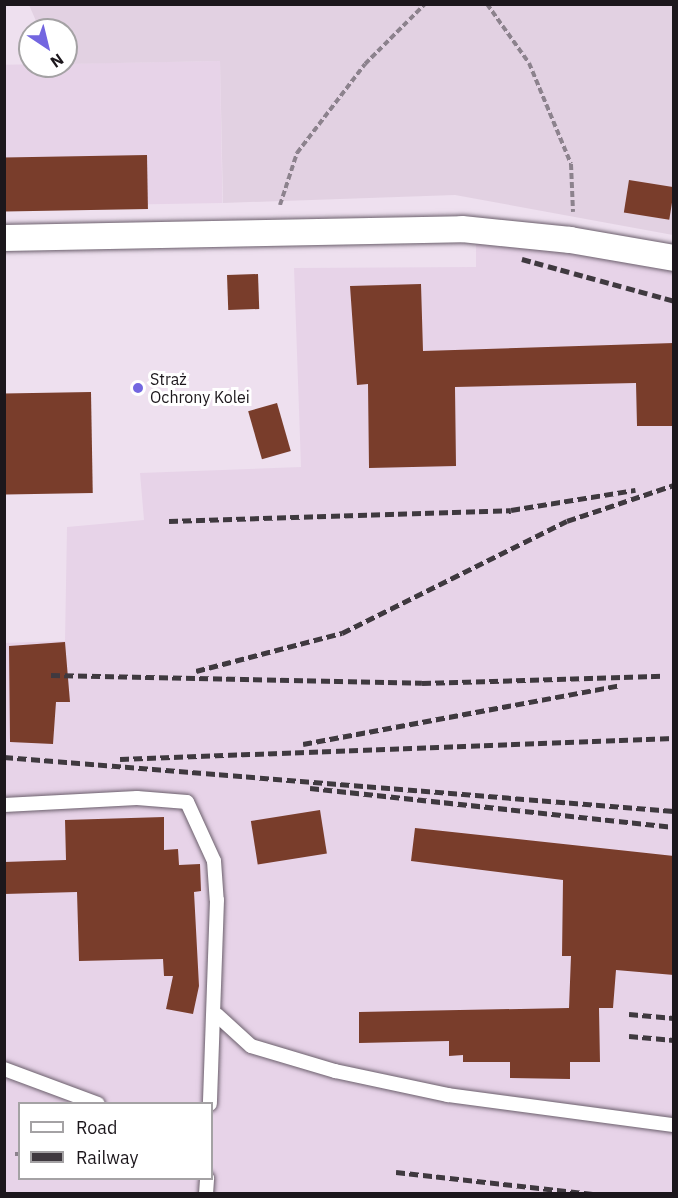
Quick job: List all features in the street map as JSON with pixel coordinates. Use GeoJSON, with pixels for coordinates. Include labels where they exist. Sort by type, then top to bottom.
{"type":"FeatureCollection","features":[{"type":"Feature","properties":{"kind":"street"},"geometry":{"type":"LineString","coordinates":[[4,238],[278,230],[462,229],[570,240],[674,258]]}},
{"type":"Feature","properties":{"kind":"lane"},"geometry":{"type":"LineString","coordinates":[[4,805],[137,798],[187,802],[214,861],[217,1015],[210,1102]]}},
{"type":"Feature","properties":{"kind":"lane"},"geometry":{"type":"LineString","coordinates":[[217,1015],[251,1046],[335,1071],[448,1095],[674,1125]]}},
{"type":"Feature","properties":{"kind":"lane"},"geometry":{"type":"LineString","coordinates":[[4,1069],[93,1102]]}},
{"type":"Feature","properties":{"kind":"path"},"geometry":{"type":"LineString","coordinates":[[278,230],[280,202],[297,153],[365,64],[426,4]]}},
{"type":"Feature","properties":{"kind":"path"},"geometry":{"type":"LineString","coordinates":[[487,4],[529,63],[571,164],[570,240]]}},
{"type":"Feature","properties":{"kind":"shaded area"},"geometry":{"type":"Polygon","coordinates":[[[29,5],[673,5],[673,235],[455,195],[223,203],[220,61],[78,64],[78,18],[35,18],[29,5]]]}},
{"type":"Feature","properties":{"kind":"shaded area"},"geometry":{"type":"Polygon","coordinates":[[[220,61],[222,203],[7,207],[4,65],[18,65],[18,78],[78,78],[78,63],[220,61]]]}},
{"type":"Feature","properties":{"kind":"shaded area"},"geometry":{"type":"Polygon","coordinates":[[[476,240],[673,269],[673,1193],[5,1193],[4,643],[65,641],[67,527],[144,520],[140,473],[301,467],[294,268],[476,267],[476,240]]]}},
{"type":"Feature","properties":{"kind":"building"},"geometry":{"type":"Polygon","coordinates":[[[147,155],[148,209],[5,211],[4,157],[147,155]]]}},
{"type":"Feature","properties":{"kind":"building"},"geometry":{"type":"Polygon","coordinates":[[[629,180],[674,187],[669,220],[624,213],[629,180]]]}},
{"type":"Feature","properties":{"kind":"building"},"geometry":{"type":"Polygon","coordinates":[[[258,274],[259,309],[228,310],[227,275],[258,274]]]}},
{"type":"Feature","properties":{"kind":"building"},"geometry":{"type":"Polygon","coordinates":[[[421,284],[423,351],[674,343],[674,426],[637,426],[636,383],[455,387],[456,466],[369,468],[368,384],[357,385],[350,286],[421,284]]]}},
{"type":"Feature","properties":{"kind":"building"},"geometry":{"type":"Polygon","coordinates":[[[91,392],[93,493],[6,495],[4,394],[91,392]]]}},
{"type":"Feature","properties":{"kind":"building"},"geometry":{"type":"Polygon","coordinates":[[[277,403],[291,451],[262,459],[248,411],[277,403]]]}},
{"type":"Feature","properties":{"kind":"building"},"geometry":{"type":"Polygon","coordinates":[[[65,642],[70,702],[56,702],[53,744],[10,742],[9,646],[65,642]]]}},
{"type":"Feature","properties":{"kind":"building"},"geometry":{"type":"Polygon","coordinates":[[[320,810],[327,853],[258,864],[251,821],[320,810]]]}},
{"type":"Feature","properties":{"kind":"building"},"geometry":{"type":"Polygon","coordinates":[[[164,817],[164,850],[178,849],[179,865],[200,864],[201,891],[194,892],[199,986],[193,1014],[166,1009],[173,976],[164,976],[163,959],[79,961],[77,892],[4,894],[4,862],[66,860],[65,820],[164,817]]]}},
{"type":"Feature","properties":{"kind":"building"},"geometry":{"type":"Polygon","coordinates":[[[415,828],[674,856],[674,975],[616,970],[613,1008],[599,1008],[600,1062],[570,1062],[570,1079],[510,1078],[510,1062],[463,1062],[463,1055],[449,1056],[449,1041],[359,1043],[359,1012],[569,1008],[571,956],[562,956],[563,880],[411,861],[415,828]]]}},
{"type":"Feature","properties":{"kind":"railway"},"geometry":{"type":"LineString","coordinates":[[522,259],[674,301]]}},
{"type":"Feature","properties":{"kind":"railway"},"geometry":{"type":"LineString","coordinates":[[196,671],[342,633],[567,521],[674,485]]}},
{"type":"Feature","properties":{"kind":"railway"},"geometry":{"type":"LineString","coordinates":[[169,521],[511,510],[635,490]]}},
{"type":"Feature","properties":{"kind":"railway"},"geometry":{"type":"LineString","coordinates":[[51,675],[422,683],[663,676]]}},
{"type":"Feature","properties":{"kind":"railway"},"geometry":{"type":"LineString","coordinates":[[303,744],[621,685]]}},
{"type":"Feature","properties":{"kind":"railway"},"geometry":{"type":"LineString","coordinates":[[120,759],[674,738]]}},
{"type":"Feature","properties":{"kind":"railway"},"geometry":{"type":"LineString","coordinates":[[4,757],[674,811]]}},
{"type":"Feature","properties":{"kind":"railway"},"geometry":{"type":"LineString","coordinates":[[310,788],[674,827]]}},
{"type":"Feature","properties":{"kind":"railway"},"geometry":{"type":"LineString","coordinates":[[629,1014],[674,1018]]}},
{"type":"Feature","properties":{"kind":"railway"},"geometry":{"type":"LineString","coordinates":[[629,1036],[674,1040]]}},
{"type":"Feature","properties":{"kind":"railway"},"geometry":{"type":"LineString","coordinates":[[396,1172],[593,1194]]}},
{"type":"Feature","properties":{"kind":"place","name":"Straż Ochrony Kolei"},"geometry":{"type":"Point","coordinates":[138,388]}}]}
